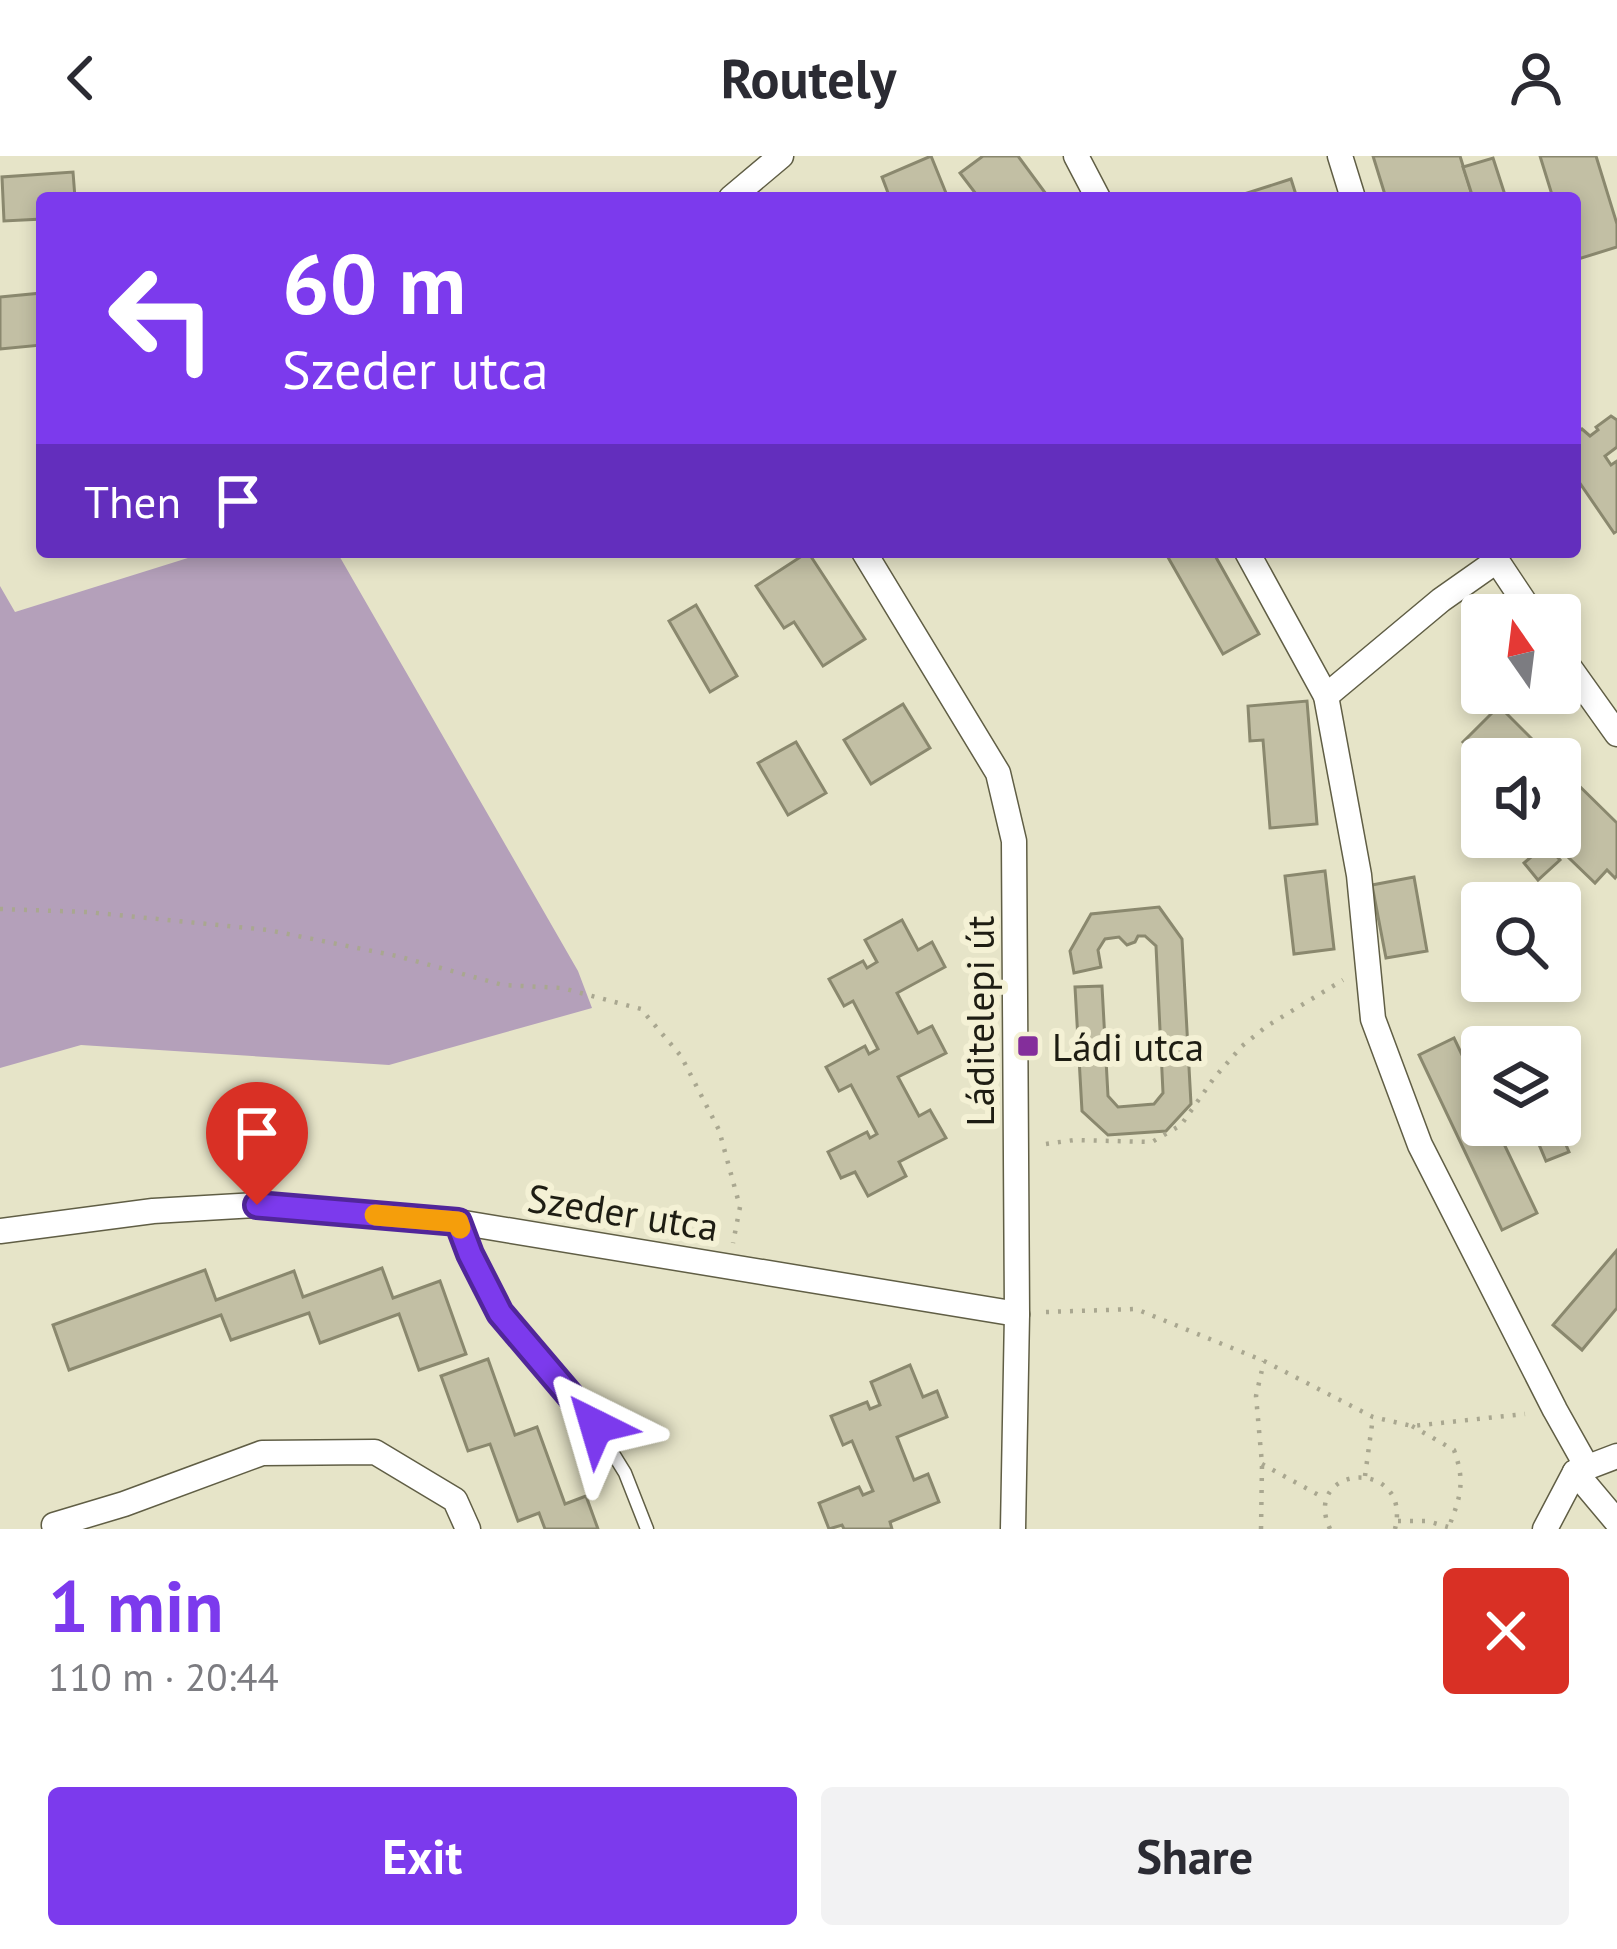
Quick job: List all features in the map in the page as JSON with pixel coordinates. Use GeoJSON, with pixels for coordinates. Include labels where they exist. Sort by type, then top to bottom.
{"type":"FeatureCollection","features":[{"type":"Feature","properties":{"kind":"street"},"geometry":{"type":"LineString","coordinates":[[737,192],[781,156]]}},
{"type":"Feature","properties":{"kind":"street"},"geometry":{"type":"LineString","coordinates":[[1076,156],[1095,192]]}},
{"type":"Feature","properties":{"kind":"street"},"geometry":{"type":"LineString","coordinates":[[1340,156],[1351,192]]}},
{"type":"Feature","properties":{"kind":"street","name":"Láditelepi út"},"geometry":{"type":"LineString","coordinates":[[868,558],[998,773],[1014,841],[1013,1529]]}},
{"type":"Feature","properties":{"kind":"street"},"geometry":{"type":"LineString","coordinates":[[1250,558],[1326,696],[1359,875],[1373,1019],[1420,1144],[1581,1469],[1617,1522]]}},
{"type":"Feature","properties":{"kind":"street"},"geometry":{"type":"LineString","coordinates":[[1326,696],[1492,558]]}},
{"type":"Feature","properties":{"kind":"street"},"geometry":{"type":"LineString","coordinates":[[1494,558],[1519,594]]}},
{"type":"Feature","properties":{"kind":"street"},"geometry":{"type":"LineString","coordinates":[[1581,683],[1617,734]]}},
{"type":"Feature","properties":{"kind":"street","name":"Szeder utca"},"geometry":{"type":"LineString","coordinates":[[0,1231],[153,1211],[257,1205],[458,1222],[1016,1314]]}},
{"type":"Feature","properties":{"kind":"street"},"geometry":{"type":"LineString","coordinates":[[51,1528],[262,1453],[375,1452],[454,1500],[468,1529]]}},
{"type":"Feature","properties":{"kind":"street"},"geometry":{"type":"LineString","coordinates":[[1544,1529],[1581,1469],[1617,1456]]}},
{"type":"Feature","properties":{"kind":"lane"},"geometry":{"type":"LineString","coordinates":[[458,1222],[500,1313],[596,1426],[625,1473],[646,1529]]}},
{"type":"Feature","properties":{"kind":"path"},"geometry":{"type":"LineString","coordinates":[[0,909],[87,912],[268,930],[398,956],[503,985],[562,988],[641,1009],[681,1056],[719,1130],[740,1207],[729,1265]]}},
{"type":"Feature","properties":{"kind":"path"},"geometry":{"type":"LineString","coordinates":[[1046,1144],[1152,1142],[1181,1125],[1242,1046],[1368,965]]}},
{"type":"Feature","properties":{"kind":"path"},"geometry":{"type":"LineString","coordinates":[[1016,1314],[1136,1309],[1264,1361],[1373,1417],[1412,1426],[1454,1450],[1462,1472],[1460,1500],[1448,1528],[1426,1521],[1398,1521]]}},
{"type":"Feature","properties":{"kind":"path"},"geometry":{"type":"LineString","coordinates":[[1261,1529],[1256,1396],[1264,1361]]}},
{"type":"Feature","properties":{"kind":"path"},"geometry":{"type":"LineString","coordinates":[[1412,1426],[1555,1410]]}},
{"type":"Feature","properties":{"kind":"path"},"geometry":{"type":"LineString","coordinates":[[1365,1477],[1373,1417]]}},
{"type":"Feature","properties":{"kind":"path"},"geometry":{"type":"LineString","coordinates":[[1262,1464],[1324,1498]]}},
{"type":"Feature","properties":{"kind":"path"},"geometry":{"type":"LineString","coordinates":[[1330,1529],[1324,1498],[1348,1478],[1365,1477],[1383,1483],[1394,1500],[1395,1529]]}},
{"type":"Feature","properties":{"kind":"shaded area"},"geometry":{"type":"Polygon","coordinates":[[[188,558],[340,558],[578,971],[592,1008],[389,1065],[81,1045],[0,1068],[0,586],[15,612],[188,558]]]}},
{"type":"Feature","properties":{"kind":"building"},"geometry":{"type":"Polygon","coordinates":[[[931,156],[946,192],[888,192],[882,177],[931,156]]]}},
{"type":"Feature","properties":{"kind":"building"},"geometry":{"type":"Polygon","coordinates":[[[983,156],[1018,156],[1045,192],[974,192],[960,173],[983,156]]]}},
{"type":"Feature","properties":{"kind":"building"},"geometry":{"type":"Polygon","coordinates":[[[1373,156],[1460,156],[1471,192],[1384,192],[1373,156]]]}},
{"type":"Feature","properties":{"kind":"building"},"geometry":{"type":"Polygon","coordinates":[[[1540,156],[1596,156],[1617,224],[1617,247],[1581,258],[1581,192],[1551,192],[1540,156]]]}},
{"type":"Feature","properties":{"kind":"building"},"geometry":{"type":"Polygon","coordinates":[[[1493,158],[1504,192],[1471,192],[1463,167],[1493,158]]]}},
{"type":"Feature","properties":{"kind":"building"},"geometry":{"type":"Polygon","coordinates":[[[73,172],[75,192],[36,192],[36,219],[4,221],[2,177],[73,172]]]}},
{"type":"Feature","properties":{"kind":"building"},"geometry":{"type":"Polygon","coordinates":[[[1291,179],[1295,192],[1250,192],[1291,179]]]}},
{"type":"Feature","properties":{"kind":"building"},"geometry":{"type":"Polygon","coordinates":[[[36,294],[36,346],[0,349],[0,297],[36,294]]]}},
{"type":"Feature","properties":{"kind":"building"},"geometry":{"type":"Polygon","coordinates":[[[1611,416],[1617,420],[1617,447],[1605,456],[1611,465],[1617,461],[1614,533],[1581,485],[1581,430],[1590,436],[1611,416]]]}},
{"type":"Feature","properties":{"kind":"building"},"geometry":{"type":"Polygon","coordinates":[[[799,558],[812,558],[865,639],[823,666],[794,622],[784,628],[756,586],[799,558]]]}},
{"type":"Feature","properties":{"kind":"building"},"geometry":{"type":"Polygon","coordinates":[[[1168,558],[1216,558],[1259,634],[1223,654],[1168,558]]]}},
{"type":"Feature","properties":{"kind":"building"},"geometry":{"type":"Polygon","coordinates":[[[696,605],[737,676],[710,692],[669,621],[696,605]]]}},
{"type":"Feature","properties":{"kind":"building"},"geometry":{"type":"Polygon","coordinates":[[[1307,701],[1317,824],[1270,828],[1263,740],[1250,741],[1248,706],[1307,701]]]}},
{"type":"Feature","properties":{"kind":"building"},"geometry":{"type":"Polygon","coordinates":[[[903,704],[930,748],[871,784],[844,740],[903,704]]]}},
{"type":"Feature","properties":{"kind":"building"},"geometry":{"type":"Polygon","coordinates":[[[1491,714],[1507,714],[1531,738],[1467,738],[1491,714]]]}},
{"type":"Feature","properties":{"kind":"building"},"geometry":{"type":"Polygon","coordinates":[[[796,742],[826,793],[788,815],[758,763],[796,742]]]}},
{"type":"Feature","properties":{"kind":"building"},"geometry":{"type":"Polygon","coordinates":[[[1581,788],[1617,823],[1617,875],[1607,870],[1595,883],[1569,858],[1581,858],[1581,788]]]}},
{"type":"Feature","properties":{"kind":"building"},"geometry":{"type":"Polygon","coordinates":[[[1530,858],[1560,860],[1538,880],[1524,863],[1530,858]]]}},
{"type":"Feature","properties":{"kind":"building"},"geometry":{"type":"Polygon","coordinates":[[[1325,871],[1334,949],[1294,954],[1285,876],[1325,871]]]}},
{"type":"Feature","properties":{"kind":"building"},"geometry":{"type":"Polygon","coordinates":[[[1414,877],[1427,951],[1386,958],[1372,885],[1414,877]]]}},
{"type":"Feature","properties":{"kind":"building"},"geometry":{"type":"Polygon","coordinates":[[[1159,907],[1182,939],[1191,1104],[1166,1131],[1108,1135],[1082,1111],[1075,987],[1102,986],[1108,1096],[1118,1107],[1154,1104],[1163,1093],[1156,946],[1145,936],[1127,945],[1119,937],[1105,939],[1098,950],[1101,967],[1074,973],[1070,951],[1091,914],[1159,907]]]}},
{"type":"Feature","properties":{"kind":"building"},"geometry":{"type":"Polygon","coordinates":[[[902,920],[918,950],[932,942],[945,967],[897,993],[918,1033],[932,1026],[946,1053],[898,1077],[919,1116],[930,1110],[946,1138],[899,1162],[906,1176],[868,1196],[855,1172],[841,1178],[828,1152],[867,1132],[870,1138],[877,1134],[851,1085],[839,1091],[826,1067],[865,1046],[869,1054],[878,1049],[853,1001],[844,1006],[829,979],[863,961],[867,968],[877,962],[865,940],[902,920]]]}},
{"type":"Feature","properties":{"kind":"building"},"geometry":{"type":"Polygon","coordinates":[[[1454,1038],[1461,1053],[1461,1144],[1419,1055],[1454,1038]]]}},
{"type":"Feature","properties":{"kind":"building"},"geometry":{"type":"Polygon","coordinates":[[[1462,1146],[1505,1146],[1537,1213],[1502,1230],[1462,1146]]]}},
{"type":"Feature","properties":{"kind":"building"},"geometry":{"type":"Polygon","coordinates":[[[1540,1146],[1566,1146],[1569,1152],[1546,1161],[1540,1146]]]}},
{"type":"Feature","properties":{"kind":"building"},"geometry":{"type":"Polygon","coordinates":[[[1617,1250],[1617,1308],[1582,1350],[1553,1325],[1617,1250]]]}},
{"type":"Feature","properties":{"kind":"building"},"geometry":{"type":"Polygon","coordinates":[[[382,1268],[393,1298],[440,1281],[466,1354],[419,1370],[399,1314],[320,1343],[309,1313],[231,1340],[221,1315],[69,1370],[53,1325],[205,1270],[216,1300],[294,1271],[303,1297],[382,1268]]]}},
{"type":"Feature","properties":{"kind":"building"},"geometry":{"type":"Polygon","coordinates":[[[488,1359],[515,1435],[537,1427],[565,1504],[586,1496],[598,1529],[545,1529],[539,1513],[518,1521],[490,1444],[468,1451],[441,1376],[488,1359]]]}},
{"type":"Feature","properties":{"kind":"building"},"geometry":{"type":"Polygon","coordinates":[[[910,1365],[923,1397],[937,1391],[947,1417],[897,1437],[914,1480],[928,1474],[939,1502],[890,1522],[892,1529],[844,1529],[842,1525],[829,1529],[819,1503],[859,1487],[863,1495],[873,1491],[852,1441],[843,1445],[831,1416],[867,1402],[870,1409],[880,1405],[871,1382],[910,1365]]]}},
{"type":"Feature","properties":{"kind":"slow traffic"},"geometry":{"type":"LineString","coordinates":[[375,1215],[458,1222],[460,1228]]}},
{"type":"Feature","properties":{"kind":"place","name":"Ládi utca"},"geometry":{"type":"Point","coordinates":[1028,1046]}},
{"type":"Feature","properties":{"kind":"route"},"geometry":{"type":"LineString","coordinates":[[257,1205],[458,1222],[500,1313],[596,1426]]}}]}
